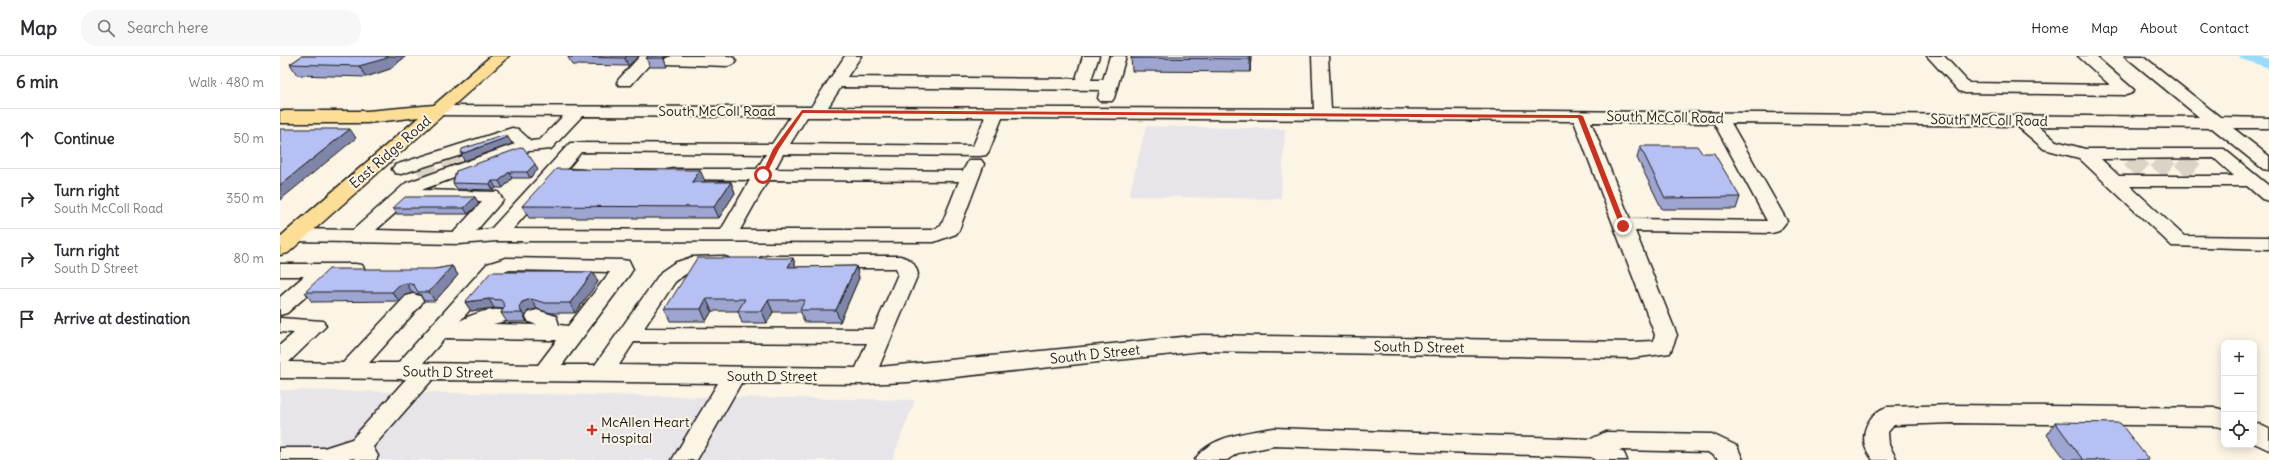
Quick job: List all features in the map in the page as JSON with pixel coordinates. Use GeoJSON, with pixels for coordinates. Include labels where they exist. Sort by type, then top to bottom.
{"type":"FeatureCollection","features":[{"type":"Feature","properties":{"kind":"main road","name":"East Ridge Road"},"geometry":{"type":"LineString","coordinates":[[287,242],[501,56]]}},
{"type":"Feature","properties":{"kind":"main road","name":"South McColl Road"},"geometry":{"type":"LineString","coordinates":[[280,103],[383,104],[438,110]]}},
{"type":"Feature","properties":{"kind":"main road","name":"South McColl Road"},"geometry":{"type":"LineString","coordinates":[[280,117],[367,117],[438,110]]}},
{"type":"Feature","properties":{"kind":"street"},"geometry":{"type":"LineString","coordinates":[[727,236],[763,175],[776,149],[836,82],[853,56]]}},
{"type":"Feature","properties":{"kind":"street"},"geometry":{"type":"LineString","coordinates":[[1082,84],[1091,56]]}},
{"type":"Feature","properties":{"kind":"street"},"geometry":{"type":"LineString","coordinates":[[1100,113],[1118,56]]}},
{"type":"Feature","properties":{"kind":"street"},"geometry":{"type":"LineString","coordinates":[[1320,56],[1323,114]]}},
{"type":"Feature","properties":{"kind":"street"},"geometry":{"type":"LineString","coordinates":[[1935,56],[1965,88],[2126,90],[2086,56]]}},
{"type":"Feature","properties":{"kind":"street"},"geometry":{"type":"LineString","coordinates":[[2133,56],[2269,165]]}},
{"type":"Feature","properties":{"kind":"street"},"geometry":{"type":"LineString","coordinates":[[625,82],[656,60],[728,61]]}},
{"type":"Feature","properties":{"kind":"street"},"geometry":{"type":"LineString","coordinates":[[836,82],[1110,85]]}},
{"type":"Feature","properties":{"kind":"street"},"geometry":{"type":"LineString","coordinates":[[2066,90],[2096,121]]}},
{"type":"Feature","properties":{"kind":"street","name":"South McColl Road"},"geometry":{"type":"LineString","coordinates":[[438,110],[1323,114],[2269,123]]}},
{"type":"Feature","properties":{"kind":"street"},"geometry":{"type":"LineString","coordinates":[[545,145],[577,111]]}},
{"type":"Feature","properties":{"kind":"street"},"geometry":{"type":"LineString","coordinates":[[287,242],[358,236],[459,238],[497,235],[585,236],[615,234],[727,236],[934,236],[949,230],[995,113]]}},
{"type":"Feature","properties":{"kind":"street","name":"South D Street"},"geometry":{"type":"LineString","coordinates":[[280,370],[734,376],[864,376],[908,374],[1202,343],[1632,350],[1662,348],[1666,335],[1580,116]]}},
{"type":"Feature","properties":{"kind":"street"},"geometry":{"type":"LineString","coordinates":[[1623,226],[1772,227],[1777,221],[1720,118]]}},
{"type":"Feature","properties":{"kind":"street"},"geometry":{"type":"LineString","coordinates":[[2022,121],[2050,145],[2086,154],[2154,156],[2185,170],[2251,181]]}},
{"type":"Feature","properties":{"kind":"street"},"geometry":{"type":"LineString","coordinates":[[375,165],[401,169],[428,170],[494,148],[545,145],[576,147],[980,151]]}},
{"type":"Feature","properties":{"kind":"street"},"geometry":{"type":"LineString","coordinates":[[497,235],[576,147]]}},
{"type":"Feature","properties":{"kind":"street"},"geometry":{"type":"LineString","coordinates":[[2086,154],[2179,242],[2269,243]]}},
{"type":"Feature","properties":{"kind":"street"},"geometry":{"type":"LineString","coordinates":[[2114,181],[2149,177],[2185,170],[2218,154],[2269,195]]}},
{"type":"Feature","properties":{"kind":"street"},"geometry":{"type":"LineString","coordinates":[[401,169],[408,192]]}},
{"type":"Feature","properties":{"kind":"street"},"geometry":{"type":"LineString","coordinates":[[358,236],[408,192],[428,170]]}},
{"type":"Feature","properties":{"kind":"street"},"geometry":{"type":"LineString","coordinates":[[552,174],[599,174]]}},
{"type":"Feature","properties":{"kind":"street"},"geometry":{"type":"LineString","coordinates":[[654,174],[971,176]]}},
{"type":"Feature","properties":{"kind":"street"},"geometry":{"type":"LineString","coordinates":[[408,192],[491,196],[494,200],[459,238]]}},
{"type":"Feature","properties":{"kind":"street"},"geometry":{"type":"LineString","coordinates":[[601,374],[668,277],[682,265],[695,262],[900,262],[906,266],[908,274],[864,376]]}},
{"type":"Feature","properties":{"kind":"street"},"geometry":{"type":"LineString","coordinates":[[402,372],[448,331],[494,269],[506,264],[622,266],[623,269],[544,373]]}},
{"type":"Feature","properties":{"kind":"street"},"geometry":{"type":"LineString","coordinates":[[280,270],[370,270]]}},
{"type":"Feature","properties":{"kind":"street"},"geometry":{"type":"LineString","coordinates":[[280,308],[324,270]]}},
{"type":"Feature","properties":{"kind":"street"},"geometry":{"type":"LineString","coordinates":[[349,370],[413,301]]}},
{"type":"Feature","properties":{"kind":"street"},"geometry":{"type":"LineString","coordinates":[[448,331],[477,321],[498,316]]}},
{"type":"Feature","properties":{"kind":"street"},"geometry":{"type":"LineString","coordinates":[[280,325],[314,326],[280,358]]}},
{"type":"Feature","properties":{"kind":"street"},"geometry":{"type":"LineString","coordinates":[[448,331],[543,325],[575,333]]}},
{"type":"Feature","properties":{"kind":"street"},"geometry":{"type":"LineString","coordinates":[[628,335],[881,336]]}},
{"type":"Feature","properties":{"kind":"street"},"geometry":{"type":"LineString","coordinates":[[280,457],[325,459],[342,450],[361,454],[426,372]]}},
{"type":"Feature","properties":{"kind":"street"},"geometry":{"type":"LineString","coordinates":[[684,460],[734,376]]}},
{"type":"Feature","properties":{"kind":"street"},"geometry":{"type":"LineString","coordinates":[[1885,460],[1877,446],[1876,430],[1888,416],[1953,414],[2221,418]]}},
{"type":"Feature","properties":{"kind":"street"},"geometry":{"type":"LineString","coordinates":[[2257,433],[2269,440]]}},
{"type":"Feature","properties":{"kind":"street"},"geometry":{"type":"LineString","coordinates":[[1207,460],[1232,445],[1274,437],[1464,442],[1605,454],[1606,441],[1712,443],[1728,453],[1731,460]]}},
{"type":"Feature","properties":{"kind":"shaded area"},"geometry":{"type":"Polygon","coordinates":[[[1146,126],[1285,129],[1281,199],[1129,196],[1146,126]]]}},
{"type":"Feature","properties":{"kind":"shaded area","name":"McAllen Heart Hospital"},"geometry":{"type":"Polygon","coordinates":[[[280,390],[915,400],[892,460],[280,460],[280,390]]]}},
{"type":"Feature","properties":{"kind":"building"},"geometry":{"type":"Polygon","coordinates":[[[302,56],[388,56],[384,59],[359,66],[290,64],[302,56]]]}},
{"type":"Feature","properties":{"kind":"building"},"geometry":{"type":"Polygon","coordinates":[[[568,56],[627,56],[625,58],[568,56]]]}},
{"type":"Feature","properties":{"kind":"building"},"geometry":{"type":"Polygon","coordinates":[[[648,56],[663,56],[665,58],[646,58],[648,56]]]}},
{"type":"Feature","properties":{"kind":"building"},"geometry":{"type":"Polygon","coordinates":[[[1131,56],[1250,56],[1250,59],[1131,58],[1131,56]]]}},
{"type":"Feature","properties":{"kind":"building"},"geometry":{"type":"Polygon","coordinates":[[[280,129],[350,129],[280,185],[280,129]]]}},
{"type":"Feature","properties":{"kind":"building"},"geometry":{"type":"Polygon","coordinates":[[[505,135],[508,137],[461,154],[462,149],[505,135]]]}},
{"type":"Feature","properties":{"kind":"building"},"geometry":{"type":"Polygon","coordinates":[[[1640,146],[1697,146],[1702,153],[1714,153],[1740,197],[1665,198],[1640,146]]]}},
{"type":"Feature","properties":{"kind":"building"},"geometry":{"type":"Polygon","coordinates":[[[523,147],[535,164],[527,172],[509,172],[499,181],[492,181],[490,184],[453,183],[456,171],[523,147]]]}},
{"type":"Feature","properties":{"kind":"building"},"geometry":{"type":"Polygon","coordinates":[[[556,169],[700,170],[692,182],[731,182],[714,207],[522,206],[556,169]]]}},
{"type":"Feature","properties":{"kind":"building"},"geometry":{"type":"Polygon","coordinates":[[[405,197],[475,197],[464,208],[393,208],[405,197]]]}},
{"type":"Feature","properties":{"kind":"building"},"geometry":{"type":"Polygon","coordinates":[[[697,258],[793,258],[788,267],[856,266],[836,310],[800,310],[805,300],[768,300],[762,311],[738,311],[745,299],[706,299],[701,309],[665,309],[697,258]]]}},
{"type":"Feature","properties":{"kind":"building"},"geometry":{"type":"Polygon","coordinates":[[[452,266],[429,292],[418,292],[414,285],[406,283],[399,285],[392,292],[305,292],[329,269],[435,269],[452,266]]]}},
{"type":"Feature","properties":{"kind":"building"},"geometry":{"type":"Polygon","coordinates":[[[491,272],[593,272],[570,303],[545,303],[531,299],[522,302],[519,307],[522,313],[501,313],[505,306],[501,300],[489,299],[465,302],[491,272]]]}},
{"type":"Feature","properties":{"kind":"building"},"geometry":{"type":"Polygon","coordinates":[[[2055,422],[2120,423],[2149,460],[2083,460],[2055,422]]]}},
{"type":"Feature","properties":{"kind":"waterway"},"geometry":{"type":"LineString","coordinates":[[2246,56],[2269,64]]}},
{"type":"Feature","properties":{"kind":"tunnel"},"geometry":{"type":"LineString","coordinates":[[448,158],[455,166]]}},
{"type":"Feature","properties":{"kind":"tunnel"},"geometry":{"type":"LineString","coordinates":[[2130,159],[2145,173]]}},
{"type":"Feature","properties":{"kind":"tunnel"},"geometry":{"type":"LineString","coordinates":[[2156,159],[2173,173]]}},
{"type":"Feature","properties":{"kind":"tunnel"},"geometry":{"type":"LineString","coordinates":[[2181,159],[2197,173]]}},
{"type":"Feature","properties":{"kind":"tunnel"},"geometry":{"type":"LineString","coordinates":[[424,166],[430,174]]}},
{"type":"Feature","properties":{"kind":"place","name":"McAllen Heart Hospital"},"geometry":{"type":"Point","coordinates":[592,430]}},
{"type":"Feature","properties":{"kind":"route"},"geometry":{"type":"LineString","coordinates":[[763,175],[769,160],[802,112],[1580,116],[1623,226]]}}]}
